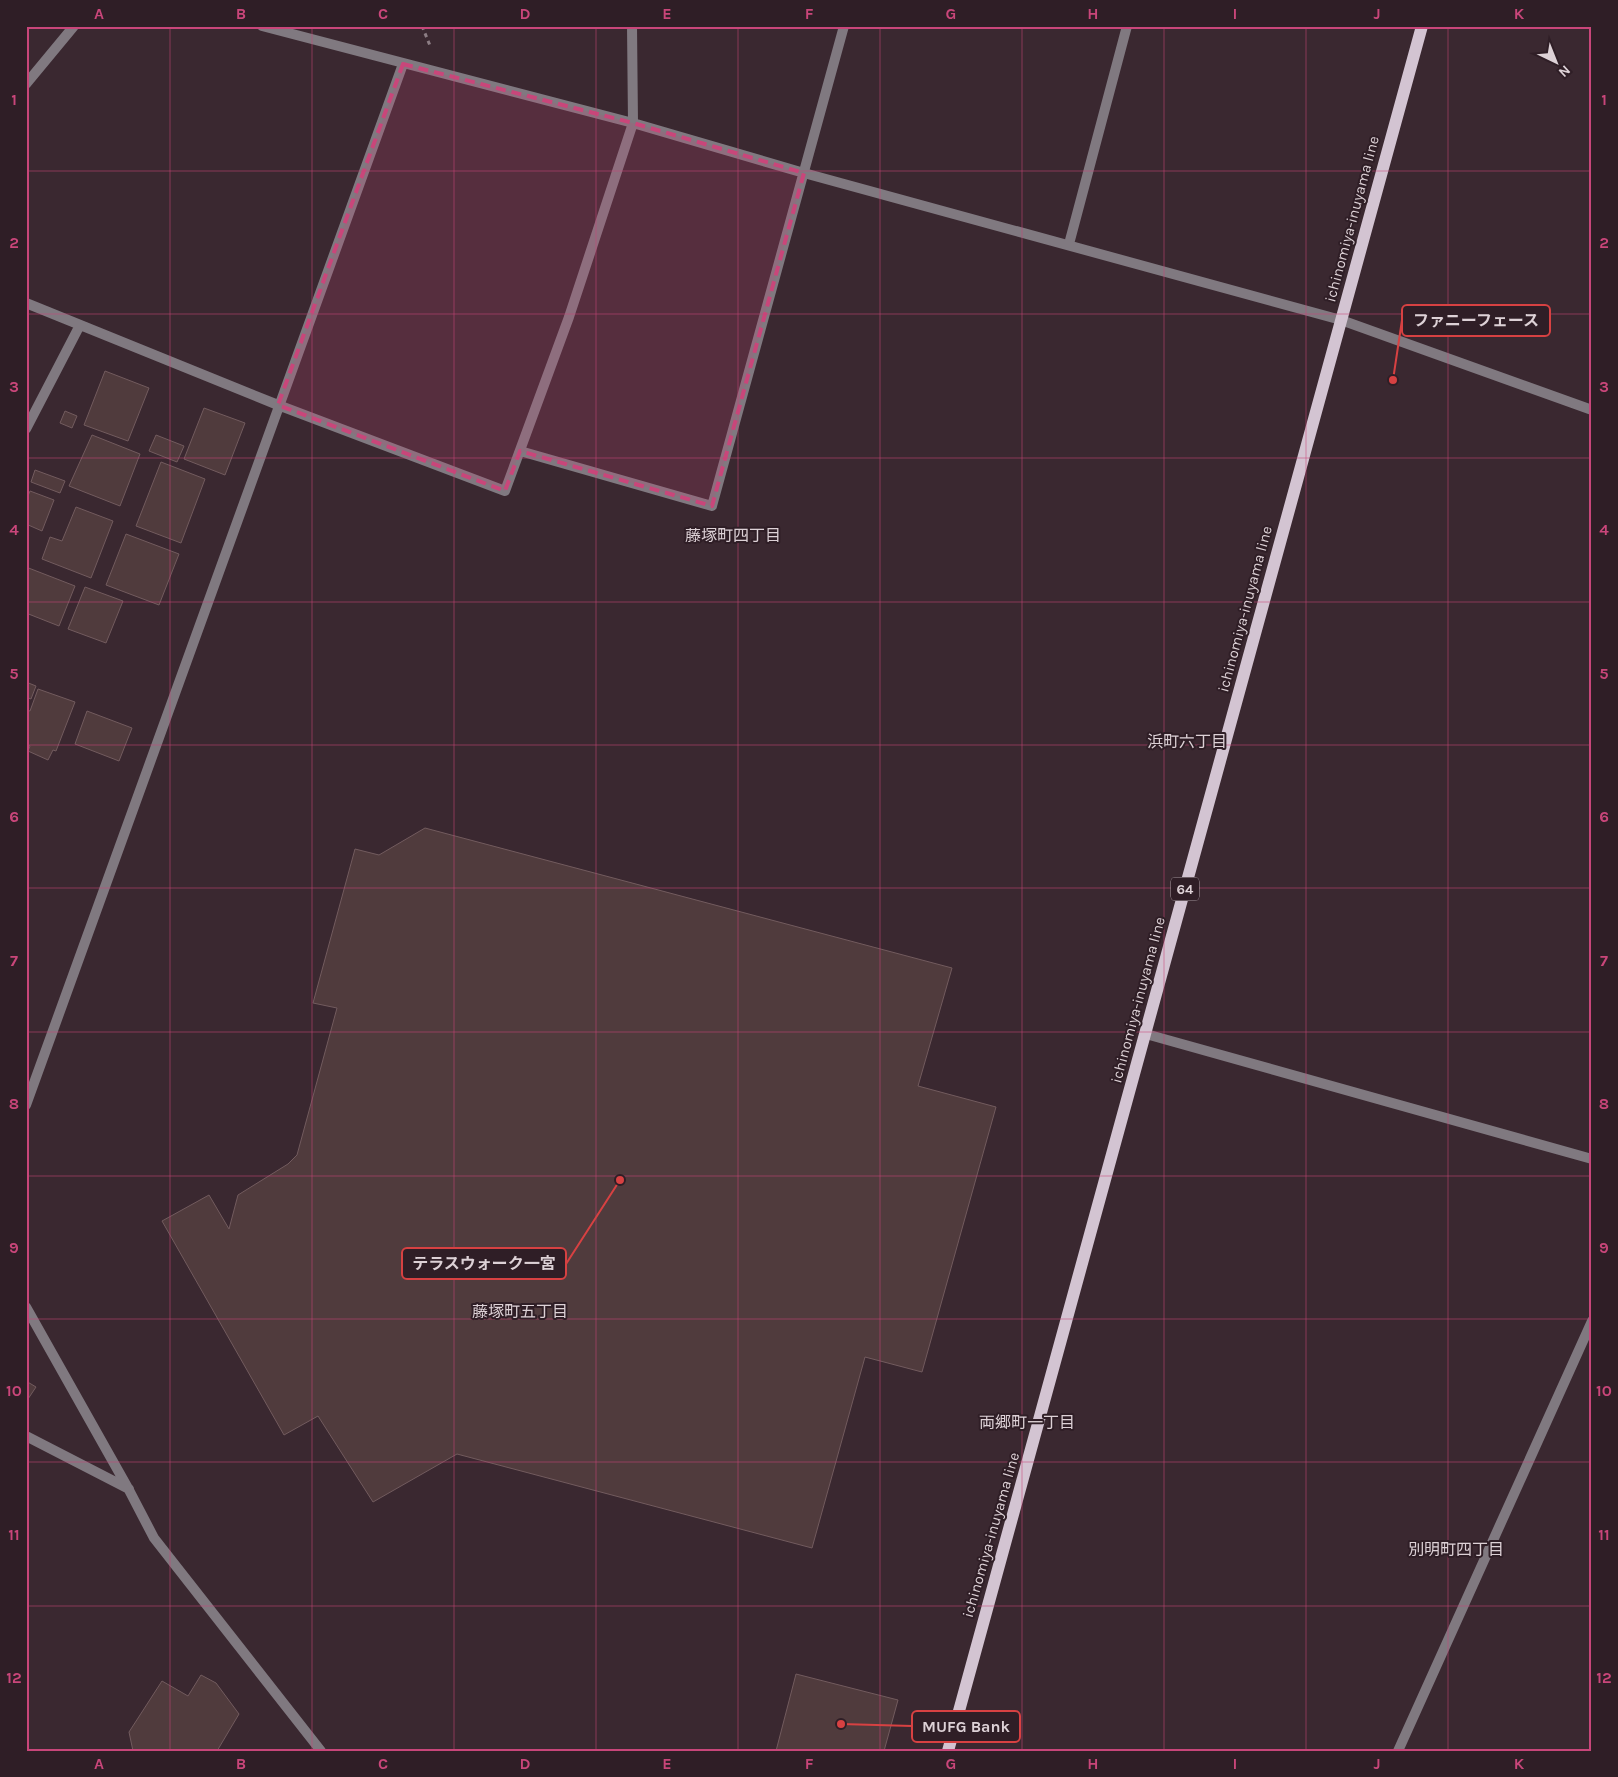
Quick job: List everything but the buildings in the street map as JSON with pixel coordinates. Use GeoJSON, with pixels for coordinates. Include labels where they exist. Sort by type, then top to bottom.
{"type":"FeatureCollection","features":[{"type":"Feature","properties":{"kind":"main road","name":"ichinomiya-inuyama line"},"geometry":{"type":"LineString","coordinates":[[948,1751],[1422,26]]}},
{"type":"Feature","properties":{"kind":"street"},"geometry":{"type":"LineString","coordinates":[[26,84],[74,26]]}},
{"type":"Feature","properties":{"kind":"street"},"geometry":{"type":"LineString","coordinates":[[262,26],[634,123],[804,173],[1341,320],[1592,410]]}},
{"type":"Feature","properties":{"kind":"street"},"geometry":{"type":"LineString","coordinates":[[26,303],[278,405],[505,491],[569,317],[634,123],[632,26]]}},
{"type":"Feature","properties":{"kind":"street"},"geometry":{"type":"LineString","coordinates":[[520,451],[712,506],[844,26]]}},
{"type":"Feature","properties":{"kind":"street"},"geometry":{"type":"LineString","coordinates":[[1069,244],[1127,26]]}},
{"type":"Feature","properties":{"kind":"street"},"geometry":{"type":"LineString","coordinates":[[26,1104],[403,64]]}},
{"type":"Feature","properties":{"kind":"street"},"geometry":{"type":"LineString","coordinates":[[26,430],[80,325]]}},
{"type":"Feature","properties":{"kind":"street"},"geometry":{"type":"LineString","coordinates":[[1146,1034],[1592,1159]]}},
{"type":"Feature","properties":{"kind":"street"},"geometry":{"type":"LineString","coordinates":[[26,1306],[154,1538],[321,1751]]}},
{"type":"Feature","properties":{"kind":"street"},"geometry":{"type":"LineString","coordinates":[[1398,1751],[1592,1321]]}},
{"type":"Feature","properties":{"kind":"street"},"geometry":{"type":"LineString","coordinates":[[26,1436],[129,1490]]}},
{"type":"Feature","properties":{"kind":"highlighted area"},"geometry":{"type":"Polygon","coordinates":[[[403,64],[633,123],[804,173],[712,506],[520,451],[505,491],[278,405],[403,64]]]}},
{"type":"Feature","properties":{"kind":"place","name":"ファニーフェース"},"geometry":{"type":"Point","coordinates":[1393,380]}},
{"type":"Feature","properties":{"kind":"place","name":"テラスウォーク一宮"},"geometry":{"type":"Point","coordinates":[620,1180]}},
{"type":"Feature","properties":{"kind":"place","name":"MUFG Bank"},"geometry":{"type":"Point","coordinates":[841,1724]}},
{"type":"Feature","properties":{"kind":"district","name":"藤塚町四丁目"},"geometry":{"type":"Point","coordinates":[733,535]}},
{"type":"Feature","properties":{"kind":"district","name":"浜町六丁目"},"geometry":{"type":"Point","coordinates":[1187,741]}},
{"type":"Feature","properties":{"kind":"district","name":"藤塚町五丁目"},"geometry":{"type":"Point","coordinates":[520,1311]}},
{"type":"Feature","properties":{"kind":"district","name":"両郷町一丁目"},"geometry":{"type":"Point","coordinates":[1027,1422]}},
{"type":"Feature","properties":{"kind":"district","name":"別明町四丁目"},"geometry":{"type":"Point","coordinates":[1456,1549]}}]}
